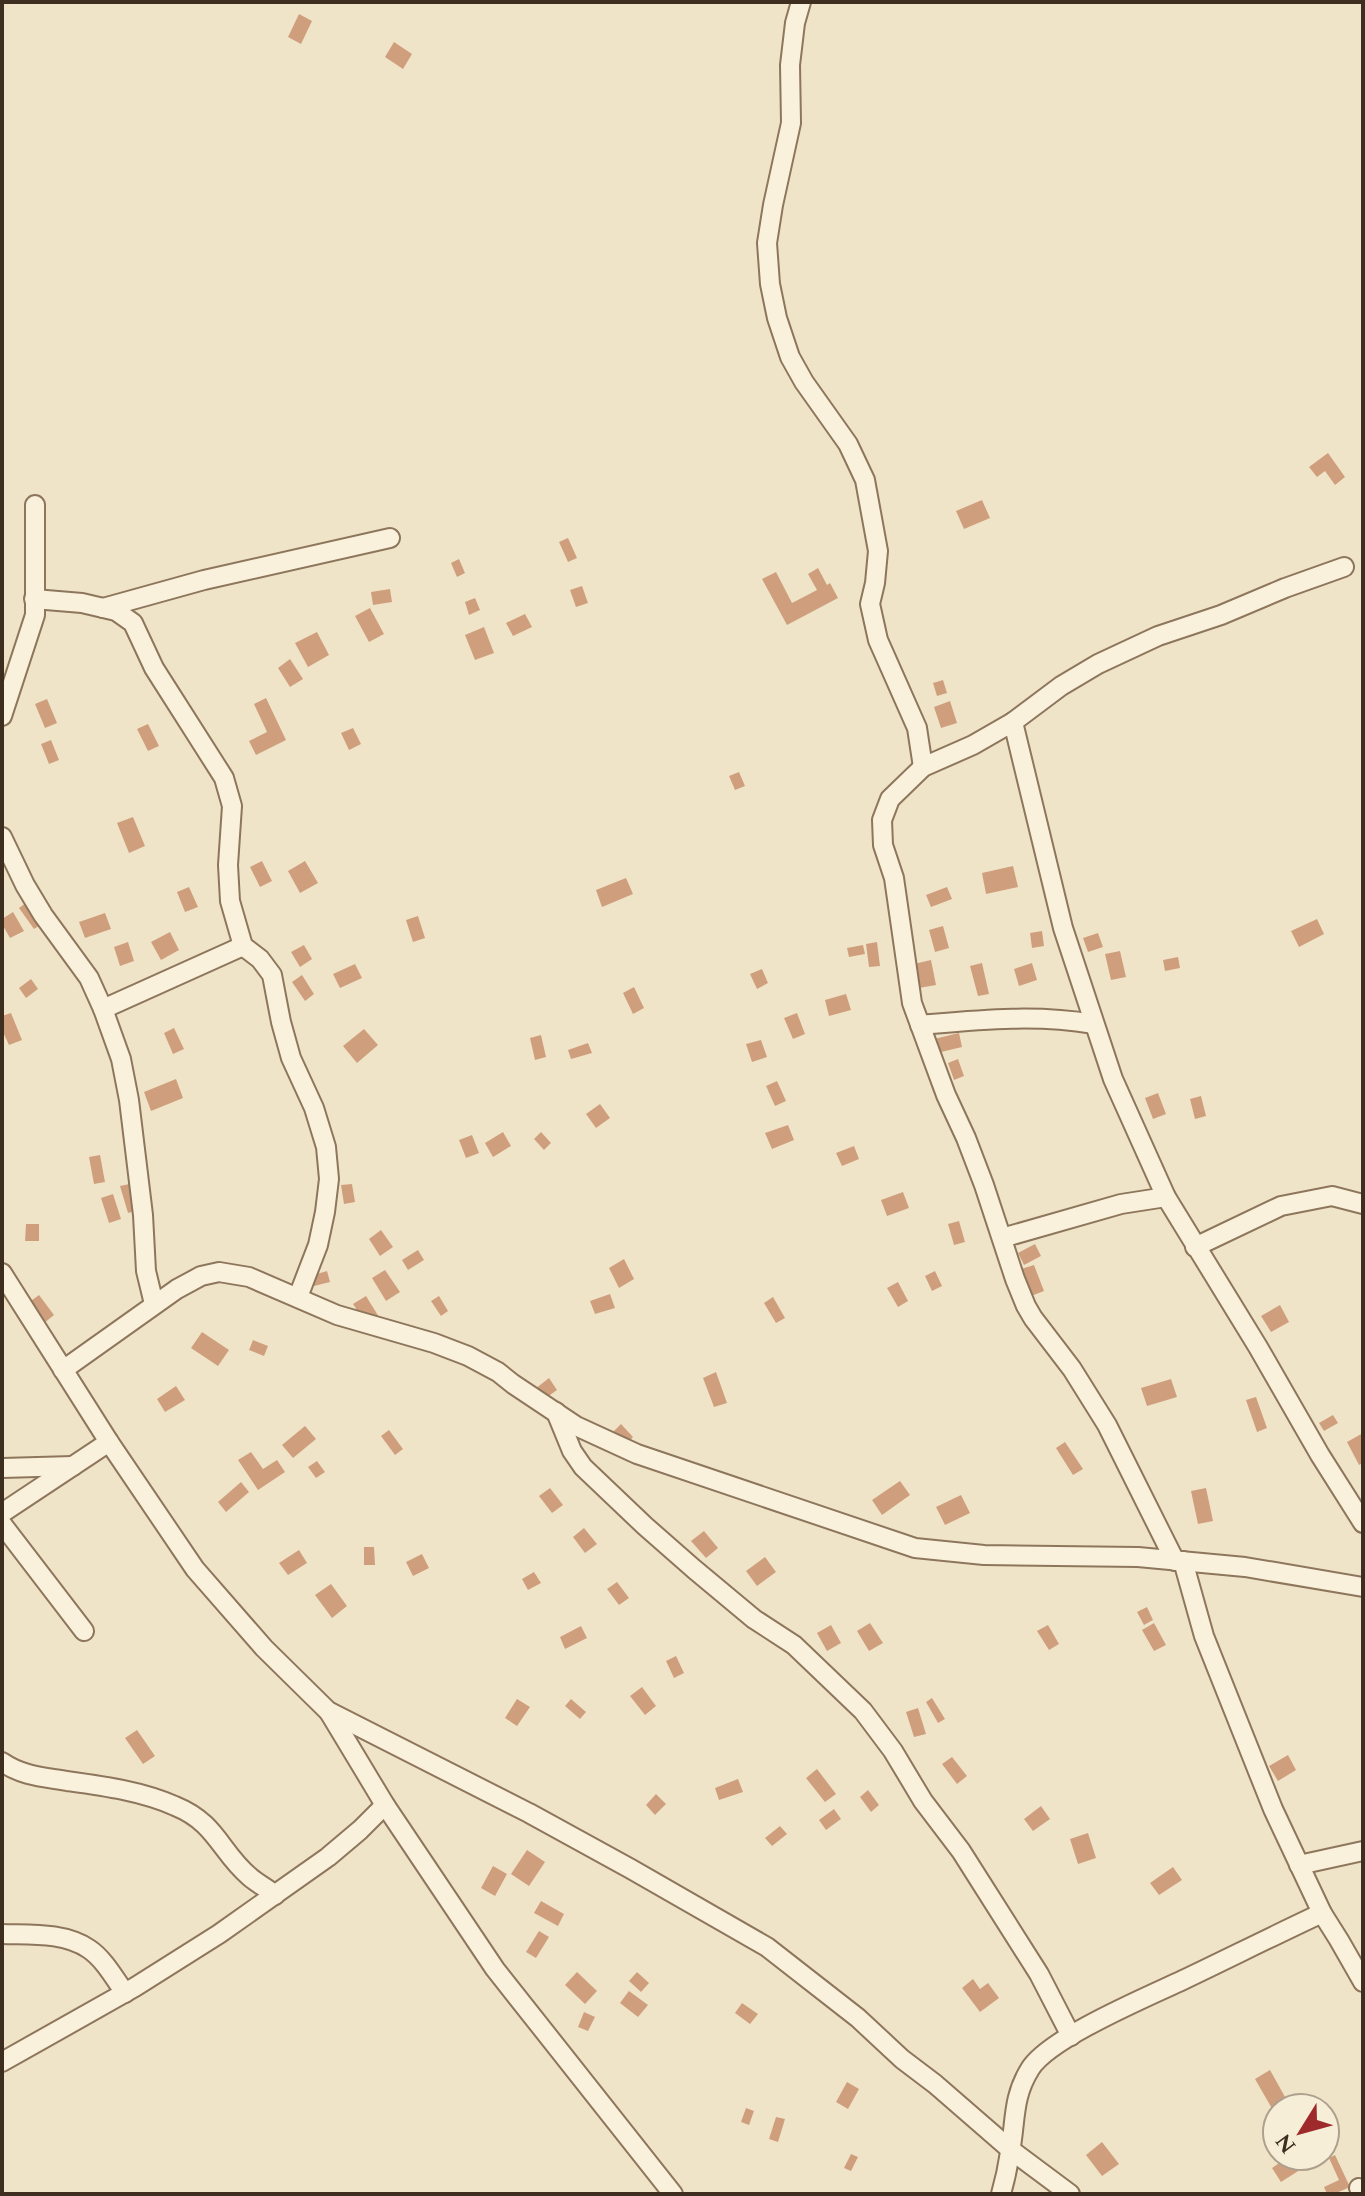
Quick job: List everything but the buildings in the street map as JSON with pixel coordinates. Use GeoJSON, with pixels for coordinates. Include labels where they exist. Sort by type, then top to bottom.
{"type":"FeatureCollection","features":[{"type":"Feature","properties":{"kind":"street"},"geometry":{"type":"LineString","coordinates":[[801,2],[790,65],[791,123],[767,243],[770,284],[790,357],[848,444],[865,480],[878,551],[870,604],[878,640],[917,728],[923,767]]}},
{"type":"Feature","properties":{"kind":"street"},"geometry":{"type":"LineString","coordinates":[[2,716],[35,615],[35,505]]}},
{"type":"Feature","properties":{"kind":"street"},"geometry":{"type":"LineString","coordinates":[[103,608],[204,580],[390,538]]}},
{"type":"Feature","properties":{"kind":"street"},"geometry":{"type":"LineString","coordinates":[[1344,567],[1158,636],[1110,658],[1061,686],[1013,722],[973,745],[923,767],[890,799],[882,820],[883,845],[894,878],[912,1003],[946,1095],[966,1138],[1026,1306],[1072,1369],[1107,1425],[1179,1561],[1204,1636],[1273,1809],[1322,1913],[1363,1982]]}},
{"type":"Feature","properties":{"kind":"street"},"geometry":{"type":"LineString","coordinates":[[34,599],[82,603],[116,611],[133,623],[154,668],[224,778],[232,806],[228,865],[230,901],[243,946],[260,959],[272,975],[291,1058],[314,1108],[326,1147],[329,1179],[325,1212],[318,1245],[298,1297]]}},
{"type":"Feature","properties":{"kind":"street"},"geometry":{"type":"LineString","coordinates":[[1013,722],[1060,915],[1113,1079],[1166,1197],[1363,1523]]}},
{"type":"Feature","properties":{"kind":"street"},"geometry":{"type":"LineString","coordinates":[[2,837],[25,885],[61,943],[89,978],[121,1059],[143,1215],[146,1271],[154,1304]]}},
{"type":"Feature","properties":{"kind":"street"},"geometry":{"type":"LineString","coordinates":[[103,1009],[243,946]]}},
{"type":"Feature","properties":{"kind":"street"},"geometry":{"type":"LineString","coordinates":[[920,1025],[1015,1017],[1057,1018],[1093,1024]]}},
{"type":"Feature","properties":{"kind":"street"},"geometry":{"type":"LineString","coordinates":[[1195,1247],[1281,1206],[1332,1196],[1363,1204]]}},
{"type":"Feature","properties":{"kind":"street"},"geometry":{"type":"LineString","coordinates":[[1002,1238],[1121,1204],[1166,1197]]}},
{"type":"Feature","properties":{"kind":"street"},"geometry":{"type":"LineString","coordinates":[[63,1370],[154,1304],[201,1276],[219,1272],[249,1277],[337,1315],[468,1356],[498,1372],[576,1426],[637,1454],[915,1548],[984,1555],[1138,1557],[1245,1567],[1363,1587]]}},
{"type":"Feature","properties":{"kind":"street"},"geometry":{"type":"LineString","coordinates":[[2,1273],[109,1442],[195,1569],[264,1648],[328,1711],[385,1805],[495,1969],[673,2194]]}},
{"type":"Feature","properties":{"kind":"street"},"geometry":{"type":"LineString","coordinates":[[556,1412],[572,1451],[583,1467],[694,1569],[754,1619],[794,1645],[863,1711],[893,1751],[923,1801],[961,1851],[1039,1974],[1071,2036]]}},
{"type":"Feature","properties":{"kind":"street"},"geometry":{"type":"LineString","coordinates":[[2,1513],[109,1442]]}},
{"type":"Feature","properties":{"kind":"street"},"geometry":{"type":"LineString","coordinates":[[2,1468],[73,1466]]}},
{"type":"Feature","properties":{"kind":"street"},"geometry":{"type":"LineString","coordinates":[[2,1524],[84,1631]]}},
{"type":"Feature","properties":{"kind":"street"},"geometry":{"type":"LineString","coordinates":[[328,1711],[555,1827],[767,1947],[858,2018],[1011,2150],[1070,2194]]}},
{"type":"Feature","properties":{"kind":"street"},"geometry":{"type":"LineString","coordinates":[[2,1762],[12,1769],[32,1775],[147,1796],[189,1812],[213,1832],[250,1878],[275,1895]]}},
{"type":"Feature","properties":{"kind":"street"},"geometry":{"type":"LineString","coordinates":[[2,2062],[125,1993],[219,1934],[328,1857],[385,1805]]}},
{"type":"Feature","properties":{"kind":"street"},"geometry":{"type":"LineString","coordinates":[[1299,1865],[1363,1851]]}},
{"type":"Feature","properties":{"kind":"street"},"geometry":{"type":"LineString","coordinates":[[1001,2194],[1011,2150],[1014,2110],[1030,2068],[1041,2056],[1071,2036],[1134,2003],[1322,1913]]}},
{"type":"Feature","properties":{"kind":"street"},"geometry":{"type":"LineString","coordinates":[[2,1934],[66,1939],[90,1949],[125,1993]]}}]}
